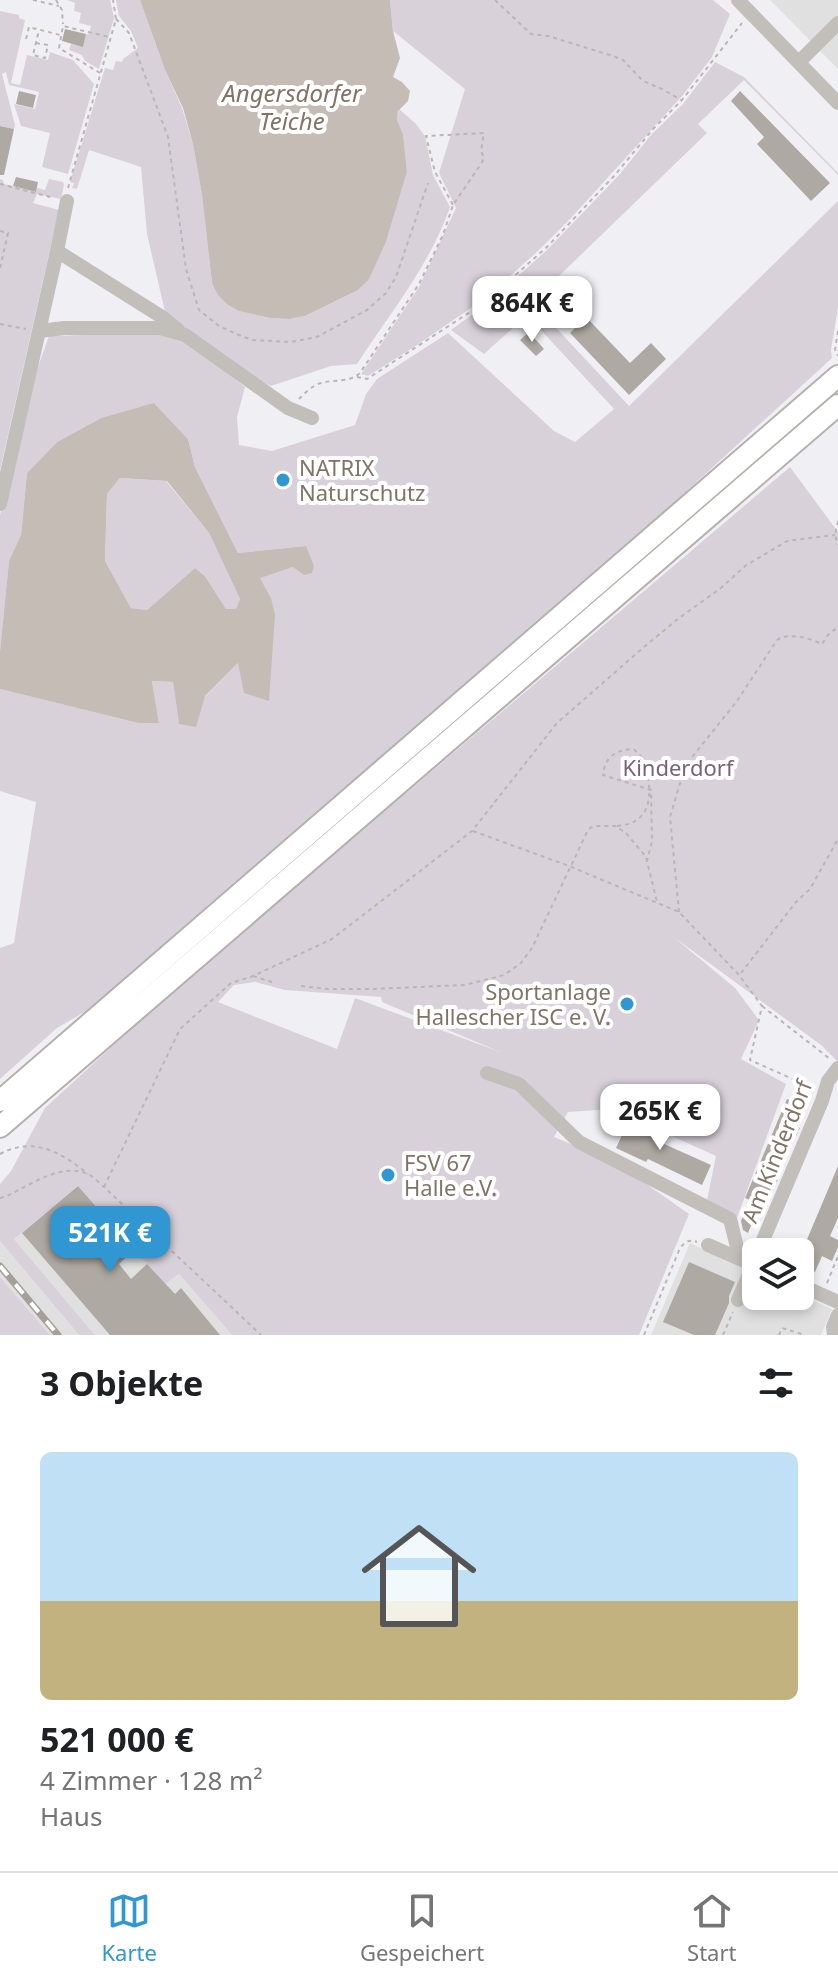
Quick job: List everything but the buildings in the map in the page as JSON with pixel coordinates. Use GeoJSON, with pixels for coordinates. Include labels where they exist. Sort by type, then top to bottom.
{"type":"FeatureCollection","features":[{"type":"Feature","properties":{"kind":"highway"},"geometry":{"type":"LineString","coordinates":[[0,1101],[838,376]]}},
{"type":"Feature","properties":{"kind":"highway"},"geometry":{"type":"LineString","coordinates":[[0,1127],[838,405]]}},
{"type":"Feature","properties":{"kind":"street"},"geometry":{"type":"LineString","coordinates":[[738,0],[838,103]]}},
{"type":"Feature","properties":{"kind":"street"},"geometry":{"type":"LineString","coordinates":[[799,62],[838,23]]}},
{"type":"Feature","properties":{"kind":"street"},"geometry":{"type":"LineString","coordinates":[[0,504],[33,330],[57,251],[67,201]]}},
{"type":"Feature","properties":{"kind":"street"},"geometry":{"type":"LineString","coordinates":[[57,251],[162,317],[290,409],[312,418]]}},
{"type":"Feature","properties":{"kind":"street"},"geometry":{"type":"LineString","coordinates":[[33,330],[160,328],[185,335]]}},
{"type":"Feature","properties":{"kind":"street","name":"Am Kinderdorf"},"geometry":{"type":"LineString","coordinates":[[763,1238],[838,1068]]}},
{"type":"Feature","properties":{"kind":"street"},"geometry":{"type":"LineString","coordinates":[[487,1073],[519,1084],[579,1142],[730,1219],[742,1240]]}},
{"type":"Feature","properties":{"kind":"street"},"geometry":{"type":"LineString","coordinates":[[708,1245],[742,1256]]}},
{"type":"Feature","properties":{"kind":"street","name":"Am Kinderdorf"},"geometry":{"type":"LineString","coordinates":[[738,1300],[742,1289]]}},
{"type":"Feature","properties":{"kind":"street"},"geometry":{"type":"LineString","coordinates":[[814,1291],[838,1302]]}},
{"type":"Feature","properties":{"kind":"street"},"geometry":{"type":"LineString","coordinates":[[834,1335],[833,1327],[838,1315]]}},
{"type":"Feature","properties":{"kind":"path"},"geometry":{"type":"LineString","coordinates":[[33,0],[59,6]]}},
{"type":"Feature","properties":{"kind":"path"},"geometry":{"type":"LineString","coordinates":[[56,0],[62,10],[63,25]]}},
{"type":"Feature","properties":{"kind":"path"},"geometry":{"type":"LineString","coordinates":[[0,184],[67,201],[69,181],[116,19],[113,0]]}},
{"type":"Feature","properties":{"kind":"path"},"geometry":{"type":"LineString","coordinates":[[495,0],[531,34],[548,36],[623,60],[643,81],[682,100]]}},
{"type":"Feature","properties":{"kind":"path"},"geometry":{"type":"LineString","coordinates":[[290,409],[321,383],[357,377],[367,379],[484,303],[548,246],[614,176],[682,100],[750,12]]}},
{"type":"Feature","properties":{"kind":"path"},"geometry":{"type":"LineString","coordinates":[[116,19],[132,41],[168,137],[186,269],[199,310],[219,326],[253,340],[291,342],[317,337],[367,310],[386,293],[396,277],[428,183]]}},
{"type":"Feature","properties":{"kind":"path"},"geometry":{"type":"LineString","coordinates":[[101,73],[59,48],[63,26],[111,38]]}},
{"type":"Feature","properties":{"kind":"path"},"geometry":{"type":"LineString","coordinates":[[26,39],[29,27],[61,36]]}},
{"type":"Feature","properties":{"kind":"path"},"geometry":{"type":"LineString","coordinates":[[36,43],[39,30]]}},
{"type":"Feature","properties":{"kind":"path"},"geometry":{"type":"LineString","coordinates":[[357,377],[419,284],[443,235],[453,205],[484,158],[481,151],[484,133],[426,136],[435,172],[453,205]]}},
{"type":"Feature","properties":{"kind":"path"},"geometry":{"type":"LineString","coordinates":[[0,231],[8,233],[0,268]]}},
{"type":"Feature","properties":{"kind":"path"},"geometry":{"type":"LineString","coordinates":[[0,324],[33,330]]}},
{"type":"Feature","properties":{"kind":"path"},"geometry":{"type":"LineString","coordinates":[[838,331],[835,350],[838,356]]}},
{"type":"Feature","properties":{"kind":"path"},"geometry":{"type":"LineString","coordinates":[[838,521],[835,535],[838,545]]}},
{"type":"Feature","properties":{"kind":"path"},"geometry":{"type":"LineString","coordinates":[[104,1187],[180,1029],[231,983],[332,939],[472,831],[557,723],[745,566],[787,541],[835,535]]}},
{"type":"Feature","properties":{"kind":"path"},"geometry":{"type":"LineString","coordinates":[[679,912],[670,817],[683,773],[737,701],[777,640],[785,635],[822,644],[838,627]]}},
{"type":"Feature","properties":{"kind":"path"},"geometry":{"type":"LineString","coordinates":[[647,863],[652,841],[651,790],[644,759],[634,749],[621,750],[609,759],[603,775],[651,790]]}},
{"type":"Feature","properties":{"kind":"path"},"geometry":{"type":"LineString","coordinates":[[301,986],[371,989],[465,985],[504,975],[526,958],[590,828],[629,825],[638,820],[649,802],[651,790]]}},
{"type":"Feature","properties":{"kind":"path"},"geometry":{"type":"LineString","coordinates":[[615,826],[626,833],[646,857],[657,904]]}},
{"type":"Feature","properties":{"kind":"path"},"geometry":{"type":"LineString","coordinates":[[472,831],[569,866],[679,912],[739,975],[762,1006],[830,1059],[833,1085],[804,1084],[750,1060],[762,1006]]}},
{"type":"Feature","properties":{"kind":"path"},"geometry":{"type":"LineString","coordinates":[[739,975],[796,902],[810,889],[838,839]]}},
{"type":"Feature","properties":{"kind":"path"},"geometry":{"type":"LineString","coordinates":[[253,976],[275,983]]}},
{"type":"Feature","properties":{"kind":"path"},"geometry":{"type":"LineString","coordinates":[[0,1154],[24,1145],[34,1146],[64,1157],[89,1174],[261,1335]]}},
{"type":"Feature","properties":{"kind":"path"},"geometry":{"type":"LineString","coordinates":[[0,1198],[51,1174],[89,1174]]}},
{"type":"Feature","properties":{"kind":"path"},"geometry":{"type":"LineString","coordinates":[[644,1335],[680,1248],[691,1240],[708,1245]]}},
{"type":"Feature","properties":{"kind":"path"},"geometry":{"type":"LineString","coordinates":[[822,1295],[838,1257]]}},
{"type":"Feature","properties":{"kind":"path"},"geometry":{"type":"LineString","coordinates":[[723,1335],[738,1300]]}},
{"type":"Feature","properties":{"kind":"path"},"geometry":{"type":"LineString","coordinates":[[779,1335],[782,1328],[805,1335]]}},
{"type":"Feature","properties":{"kind":"shaded area"},"geometry":{"type":"Polygon","coordinates":[[[770,0],[838,0],[838,69],[770,0]]]}},
{"type":"Feature","properties":{"kind":"shaded area"},"geometry":{"type":"Polygon","coordinates":[[[78,1186],[165,1283],[179,1274],[232,1335],[95,1335],[14,1239],[78,1186]]]}},
{"type":"Feature","properties":{"kind":"shaded area"},"geometry":{"type":"Polygon","coordinates":[[[0,1241],[79,1335],[50,1335],[0,1277],[0,1241]]]}},
{"type":"Feature","properties":{"kind":"shaded area"},"geometry":{"type":"Polygon","coordinates":[[[690,1243],[742,1267],[742,1310],[814,1310],[814,1301],[832,1309],[821,1335],[651,1335],[690,1243]]]}},
{"type":"Feature","properties":{"kind":"green space"},"geometry":{"type":"Polygon","coordinates":[[[67,0],[110,0],[114,18],[99,69],[85,61],[82,55],[69,50],[71,44],[83,46],[91,26],[79,23],[81,13],[74,11],[75,3],[67,0]]]}},
{"type":"Feature","properties":{"kind":"green space"},"geometry":{"type":"Polygon","coordinates":[[[116,0],[140,0],[193,144],[212,283],[228,305],[240,311],[291,319],[305,316],[358,290],[369,278],[386,242],[407,172],[403,134],[397,120],[399,109],[425,136],[433,175],[450,207],[432,249],[357,364],[331,366],[271,386],[259,380],[166,316],[147,234],[141,167],[89,150],[77,189],[72,188],[74,183],[70,182],[105,68],[113,70],[116,61],[122,62],[138,48],[131,31],[119,16],[116,0]]]}},
{"type":"Feature","properties":{"kind":"green space"},"geometry":{"type":"Polygon","coordinates":[[[390,0],[713,0],[730,14],[712,57],[683,95],[537,252],[484,299],[368,376],[361,374],[419,287],[456,208],[439,173],[465,89],[393,31],[390,0]]]}},
{"type":"Feature","properties":{"kind":"green space"},"geometry":{"type":"Polygon","coordinates":[[[0,11],[19,15],[25,20],[11,83],[20,85],[27,55],[48,60],[50,52],[73,60],[94,84],[68,174],[42,167],[50,133],[21,126],[14,104],[35,109],[39,92],[9,85],[6,72],[2,74],[15,125],[14,129],[1,126],[0,129],[0,11]]]}},
{"type":"Feature","properties":{"kind":"green space"},"geometry":{"type":"Polygon","coordinates":[[[715,62],[744,77],[838,175],[744,80],[698,124],[707,133],[532,302],[629,406],[838,201],[838,307],[832,358],[561,605],[100,1003],[57,1028],[0,1079],[0,948],[14,943],[36,802],[0,791],[0,689],[138,723],[159,723],[152,681],[173,682],[179,723],[238,663],[271,598],[259,577],[293,567],[306,546],[238,553],[195,467],[188,439],[155,404],[101,418],[57,442],[27,473],[21,535],[9,562],[0,651],[0,515],[29,392],[49,336],[150,333],[185,340],[245,387],[237,417],[239,445],[272,451],[355,425],[366,394],[377,379],[448,333],[554,431],[575,442],[614,409],[527,315],[484,354],[451,330],[484,306],[546,251],[683,104],[715,62]]]}},
{"type":"Feature","properties":{"kind":"green space"},"geometry":{"type":"Polygon","coordinates":[[[0,179],[4,184],[36,192],[37,188],[45,190],[49,179],[63,182],[64,185],[61,199],[37,194],[33,203],[59,210],[0,470],[0,179]]]}},
{"type":"Feature","properties":{"kind":"green space","name":"Kinderdorf"},"geometry":{"type":"Polygon","coordinates":[[[790,467],[838,532],[838,1062],[821,1045],[675,938],[735,988],[759,1020],[741,1059],[786,1084],[737,1218],[707,1200],[716,1156],[612,1109],[568,1112],[554,1137],[615,1162],[689,1214],[639,1335],[232,1335],[179,1274],[165,1284],[78,1186],[14,1239],[95,1335],[79,1335],[0,1241],[0,1184],[11,1171],[45,1108],[168,995],[790,467]],[[255,982],[234,985],[218,1002],[337,1049],[355,998],[500,1052],[382,1002],[381,997],[285,990],[255,982]]]}},
{"type":"Feature","properties":{"kind":"green space"},"geometry":{"type":"Polygon","coordinates":[[[120,478],[166,481],[209,533],[240,599],[236,609],[226,609],[205,576],[195,568],[147,610],[131,608],[105,561],[107,494],[120,478]]]}},
{"type":"Feature","properties":{"kind":"green space"},"geometry":{"type":"Polygon","coordinates":[[[0,1277],[50,1335],[0,1335],[0,1277]]]}},
{"type":"Feature","properties":{"kind":"water","name":"Angersdorfer Teiche"},"geometry":{"type":"Polygon","coordinates":[[[140,0],[390,0],[400,58],[393,77],[410,91],[408,101],[398,111],[397,120],[403,134],[407,172],[386,242],[369,279],[358,290],[305,316],[290,319],[239,311],[218,295],[212,283],[193,144],[183,108],[165,70],[140,0]]]}},
{"type":"Feature","properties":{"kind":"water"},"geometry":{"type":"Polygon","coordinates":[[[154,403],[188,439],[195,467],[238,553],[306,546],[314,566],[312,573],[304,575],[293,567],[260,578],[271,598],[275,615],[269,701],[244,693],[238,663],[205,696],[196,727],[179,724],[173,682],[152,681],[159,723],[138,723],[0,689],[0,651],[9,561],[21,535],[27,473],[57,442],[101,418],[154,403]],[[120,478],[107,494],[105,561],[131,608],[147,610],[195,568],[205,576],[226,609],[236,609],[240,599],[209,533],[167,481],[120,478]]]}},
{"type":"Feature","properties":{"kind":"railway"},"geometry":{"type":"LineString","coordinates":[[0,1266],[58,1335]]}},
{"type":"Feature","properties":{"kind":"place","name":"NATRIX Naturschutz"},"geometry":{"type":"Point","coordinates":[283,480]}},
{"type":"Feature","properties":{"kind":"place","name":"Sportanlage Hallescher ISC e. V."},"geometry":{"type":"Point","coordinates":[627,1004]}},
{"type":"Feature","properties":{"kind":"place","name":"FSV 67 Halle e.V."},"geometry":{"type":"Point","coordinates":[388,1175]}}]}
